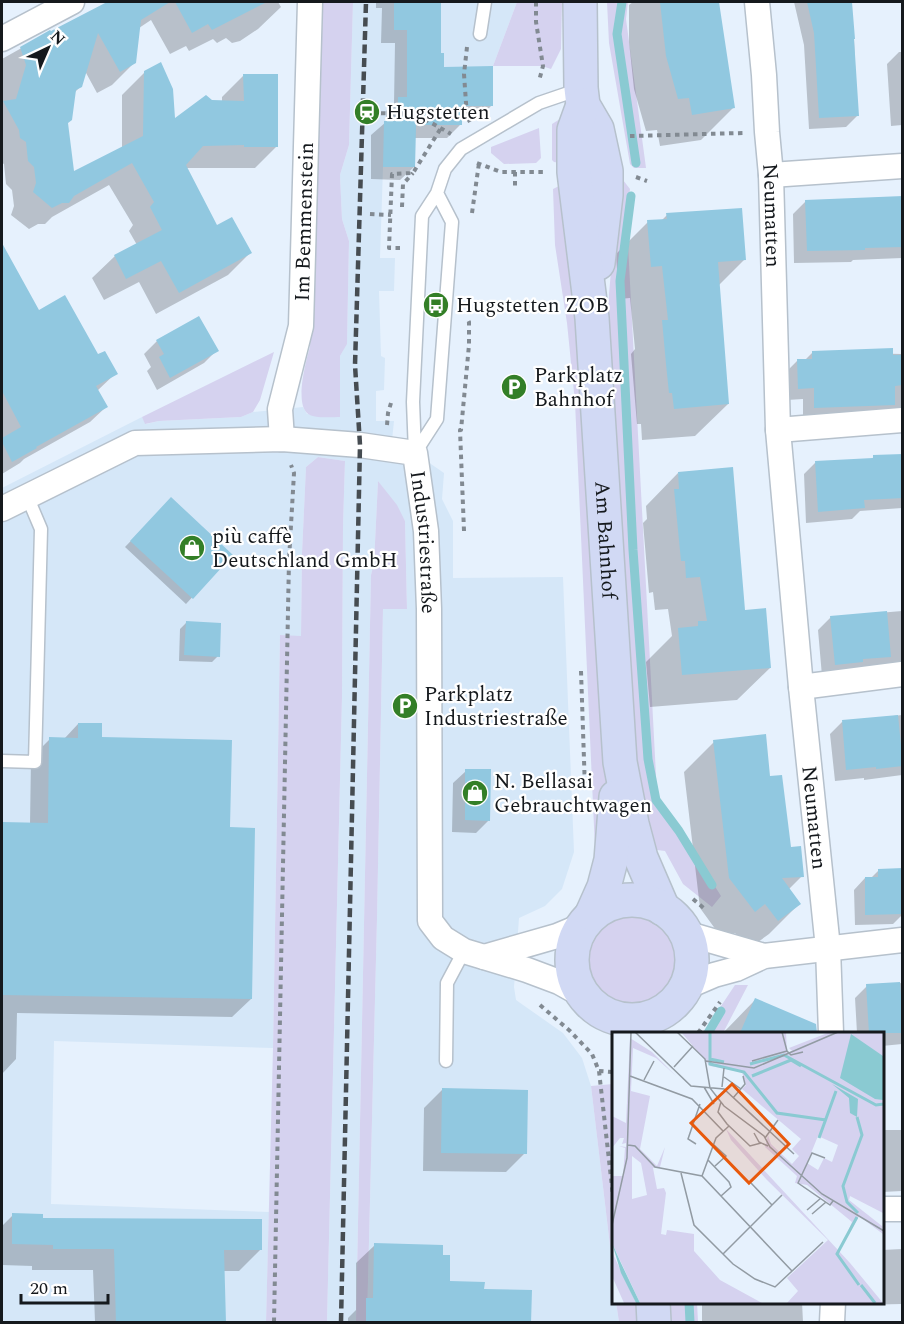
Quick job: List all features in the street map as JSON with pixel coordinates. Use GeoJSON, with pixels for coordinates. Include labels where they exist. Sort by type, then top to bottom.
{"type":"FeatureCollection","features":[{"type":"Feature","properties":{"kind":"main road","name":"Am Bahnhof"},"geometry":{"type":"LineString","coordinates":[[580,2],[582,97],[597,129],[606,171],[606,195],[592,318],[620,762],[641,858],[663,909]]}},
{"type":"Feature","properties":{"kind":"main road","name":"Am Bahnhof"},"geometry":{"type":"LineString","coordinates":[[600,1015],[576,984],[572,949],[574,941],[604,887],[611,860],[620,762]]}},
{"type":"Feature","properties":{"kind":"main road","name":"Am Bahnhof"},"geometry":{"type":"LineString","coordinates":[[587,920],[608,904],[625,900],[642,900],[663,909],[680,924],[692,953],[691,971],[672,1009]]}},
{"type":"Feature","properties":{"kind":"main road"},"geometry":{"type":"LineString","coordinates":[[600,1015],[632,1020],[654,1016],[672,1009]]}},
{"type":"Feature","properties":{"kind":"main road"},"geometry":{"type":"LineString","coordinates":[[653,1303],[654,1323]]}},
{"type":"Feature","properties":{"kind":"street"},"geometry":{"type":"LineString","coordinates":[[2,39],[72,2]]}},
{"type":"Feature","properties":{"kind":"street","name":"Im Bemmenstein"},"geometry":{"type":"LineString","coordinates":[[282,439],[280,409],[301,326],[310,2]]}},
{"type":"Feature","properties":{"kind":"street","name":"Neumatten"},"geometry":{"type":"LineString","coordinates":[[757,2],[771,175],[778,430],[828,948],[831,1032]]}},
{"type":"Feature","properties":{"kind":"street"},"geometry":{"type":"LineString","coordinates":[[771,175],[903,166]]}},
{"type":"Feature","properties":{"kind":"street"},"geometry":{"type":"LineString","coordinates":[[778,430],[903,420]]}},
{"type":"Feature","properties":{"kind":"street","name":"Industriestraße"},"geometry":{"type":"LineString","coordinates":[[2,509],[135,443],[282,439],[350,444],[416,453],[426,531],[429,609],[430,921],[443,938],[474,954],[559,982],[600,1015]]}},
{"type":"Feature","properties":{"kind":"street"},"geometry":{"type":"LineString","coordinates":[[801,687],[903,674]]}},
{"type":"Feature","properties":{"kind":"street"},"geometry":{"type":"LineString","coordinates":[[474,954],[557,936],[587,920]]}},
{"type":"Feature","properties":{"kind":"street"},"geometry":{"type":"LineString","coordinates":[[685,933],[764,956]]}},
{"type":"Feature","properties":{"kind":"street"},"geometry":{"type":"LineString","coordinates":[[672,1009],[714,975],[736,969],[764,956],[903,940]]}},
{"type":"Feature","properties":{"kind":"street"},"geometry":{"type":"LineString","coordinates":[[883,1209],[903,1209]]}},
{"type":"Feature","properties":{"kind":"street"},"geometry":{"type":"LineString","coordinates":[[832,1323],[833,1303]]}},
{"type":"Feature","properties":{"kind":"lane"},"geometry":{"type":"LineString","coordinates":[[480,34],[485,2]]}},
{"type":"Feature","properties":{"kind":"lane"},"geometry":{"type":"LineString","coordinates":[[416,453],[413,402],[422,216],[437,194],[446,169],[461,149],[539,103],[582,97]]}},
{"type":"Feature","properties":{"kind":"lane"},"geometry":{"type":"LineString","coordinates":[[416,453],[437,419],[452,222],[437,194]]}},
{"type":"Feature","properties":{"kind":"lane"},"geometry":{"type":"LineString","coordinates":[[2,761],[35,762],[41,530],[27,496]]}},
{"type":"Feature","properties":{"kind":"lane"},"geometry":{"type":"LineString","coordinates":[[446,1061],[447,983],[474,954]]}},
{"type":"Feature","properties":{"kind":"path"},"geometry":{"type":"LineString","coordinates":[[536,2],[536,22],[543,66]]}},
{"type":"Feature","properties":{"kind":"path"},"geometry":{"type":"LineString","coordinates":[[471,217],[482,164],[474,127],[467,117],[464,74],[466,48],[480,34]]}},
{"type":"Feature","properties":{"kind":"path"},"geometry":{"type":"LineString","coordinates":[[372,113],[416,112],[452,135]]}},
{"type":"Feature","properties":{"kind":"path"},"geometry":{"type":"LineString","coordinates":[[400,248],[390,248],[392,174],[413,173],[441,128]]}},
{"type":"Feature","properties":{"kind":"path"},"geometry":{"type":"LineString","coordinates":[[630,136],[767,132]]}},
{"type":"Feature","properties":{"kind":"path"},"geometry":{"type":"LineString","coordinates":[[473,161],[501,172],[548,172]]}},
{"type":"Feature","properties":{"kind":"path"},"geometry":{"type":"LineString","coordinates":[[515,172],[515,187]]}},
{"type":"Feature","properties":{"kind":"path"},"geometry":{"type":"LineString","coordinates":[[370,214],[391,215]]}},
{"type":"Feature","properties":{"kind":"path"},"geometry":{"type":"LineString","coordinates":[[464,531],[459,430],[461,430],[469,345],[469,322],[465,313]]}},
{"type":"Feature","properties":{"kind":"path"},"geometry":{"type":"LineString","coordinates":[[274,1323],[289,572],[294,473],[282,439]]}},
{"type":"Feature","properties":{"kind":"path"},"geometry":{"type":"LineString","coordinates":[[580,665],[585,795]]}},
{"type":"Feature","properties":{"kind":"path"},"geometry":{"type":"LineString","coordinates":[[527,970],[526,994],[562,1024],[592,1054],[599,1071],[612,1187]]}},
{"type":"Feature","properties":{"kind":"path"},"geometry":{"type":"LineString","coordinates":[[599,1071],[612,1072]]}},
{"type":"Feature","properties":{"kind":"shaded area"},"geometry":{"type":"Polygon","coordinates":[[[322,2],[353,2],[349,145],[340,175],[342,219],[349,241],[347,344],[340,356],[340,417],[310,415],[304,408],[302,400],[302,381],[310,347],[322,2]]]}},
{"type":"Feature","properties":{"kind":"shaded area"},"geometry":{"type":"Polygon","coordinates":[[[353,2],[517,2],[493,66],[493,106],[462,105],[462,125],[441,125],[441,86],[416,121],[415,167],[383,167],[380,258],[395,258],[394,291],[379,291],[381,356],[385,358],[384,390],[376,391],[376,421],[394,421],[391,450],[415,453],[444,473],[442,499],[453,521],[453,578],[563,577],[574,852],[562,889],[545,906],[519,918],[514,987],[516,1000],[563,1033],[582,1058],[591,1086],[612,1263],[612,1303],[616,1303],[619,1322],[367,1322],[383,609],[407,608],[405,521],[378,481],[374,563],[371,575],[356,1322],[327,1322],[342,697],[345,461],[318,457],[306,467],[301,637],[280,635],[273,1048],[54,1041],[51,1204],[269,1212],[266,1322],[2,1322],[2,488],[142,417],[146,424],[159,421],[241,417],[253,412],[303,407],[307,414],[340,417],[340,356],[347,343],[349,241],[342,219],[340,175],[349,145],[353,2]]]}},
{"type":"Feature","properties":{"kind":"shaded area"},"geometry":{"type":"Polygon","coordinates":[[[517,2],[562,2],[561,49],[551,69],[542,66],[493,66],[517,2]]]}},
{"type":"Feature","properties":{"kind":"shaded area"},"geometry":{"type":"Polygon","coordinates":[[[607,2],[628,2],[626,19],[646,168],[634,168],[630,164],[609,43],[607,2]]]}},
{"type":"Feature","properties":{"kind":"shaded area"},"geometry":{"type":"Polygon","coordinates":[[[560,119],[564,121],[567,164],[552,160],[552,124],[560,119]]]}},
{"type":"Feature","properties":{"kind":"shaded area"},"geometry":{"type":"Polygon","coordinates":[[[539,128],[541,158],[536,163],[504,164],[491,153],[491,147],[539,128]]]}},
{"type":"Feature","properties":{"kind":"shaded area"},"geometry":{"type":"Polygon","coordinates":[[[615,179],[623,180],[630,189],[629,196],[633,196],[628,245],[657,794],[721,896],[712,907],[683,884],[665,851],[650,849],[634,769],[608,342],[609,294],[617,203],[615,179]]]}},
{"type":"Feature","properties":{"kind":"shaded area"},"geometry":{"type":"Polygon","coordinates":[[[569,183],[607,785],[603,853],[595,849],[575,402],[567,323],[555,245],[553,189],[569,183]]]}},
{"type":"Feature","properties":{"kind":"shaded area"},"geometry":{"type":"Polygon","coordinates":[[[274,352],[260,400],[253,412],[241,417],[159,421],[145,424],[142,417],[274,352]]]}},
{"type":"Feature","properties":{"kind":"shaded area"},"geometry":{"type":"Polygon","coordinates":[[[318,457],[345,461],[342,697],[327,1322],[266,1322],[280,635],[301,636],[306,467],[318,457]]]}},
{"type":"Feature","properties":{"kind":"shaded area"},"geometry":{"type":"Polygon","coordinates":[[[378,481],[397,505],[405,521],[407,609],[383,609],[367,1322],[356,1322],[371,575],[374,563],[378,481]]]}},
{"type":"Feature","properties":{"kind":"shaded area"},"geometry":{"type":"Polygon","coordinates":[[[633,915],[651,918],[666,928],[676,943],[679,961],[676,979],[666,994],[651,1004],[633,1007],[615,1004],[600,994],[590,979],[587,961],[590,943],[600,928],[615,918],[633,915]]]}},
{"type":"Feature","properties":{"kind":"shaded area"},"geometry":{"type":"Polygon","coordinates":[[[735,985],[748,985],[724,1032],[704,1032],[735,985]]]}},
{"type":"Feature","properties":{"kind":"shaded area"},"geometry":{"type":"Polygon","coordinates":[[[612,1084],[612,1263],[591,1086],[612,1084]]]}},
{"type":"Feature","properties":{"kind":"shaded area"},"geometry":{"type":"Polygon","coordinates":[[[616,1303],[697,1303],[698,1322],[619,1322],[616,1303]]]}},
{"type":"Feature","properties":{"kind":"building"},"geometry":{"type":"Polygon","coordinates":[[[107,2],[170,2],[141,20],[136,63],[120,72],[98,33],[82,87],[76,90],[72,120],[68,123],[74,171],[143,136],[144,71],[161,62],[173,89],[175,118],[206,95],[212,100],[244,101],[243,74],[278,74],[278,147],[203,146],[186,165],[217,225],[232,217],[252,253],[179,293],[161,261],[126,279],[114,255],[162,230],[150,207],[154,202],[132,163],[74,196],[69,203],[62,203],[52,208],[33,192],[36,183],[34,167],[28,161],[26,142],[20,138],[19,130],[3,101],[16,99],[26,65],[20,47],[107,2]]]}},
{"type":"Feature","properties":{"kind":"building"},"geometry":{"type":"Polygon","coordinates":[[[175,2],[267,2],[212,30],[208,24],[192,33],[175,2]]]}},
{"type":"Feature","properties":{"kind":"building"},"geometry":{"type":"Polygon","coordinates":[[[394,2],[441,2],[441,53],[444,53],[444,67],[493,66],[493,106],[462,106],[462,125],[416,125],[415,167],[383,167],[384,121],[398,121],[398,97],[407,97],[407,30],[394,30],[394,2]]]}},
{"type":"Feature","properties":{"kind":"building"},"geometry":{"type":"Polygon","coordinates":[[[660,2],[719,2],[735,108],[692,115],[689,98],[678,99],[666,56],[660,2]]]}},
{"type":"Feature","properties":{"kind":"building"},"geometry":{"type":"Polygon","coordinates":[[[807,2],[852,2],[859,116],[819,118],[814,33],[807,2]]]}},
{"type":"Feature","properties":{"kind":"building"},"geometry":{"type":"Polygon","coordinates":[[[903,196],[903,247],[807,251],[805,200],[903,196]]]}},
{"type":"Feature","properties":{"kind":"building"},"geometry":{"type":"Polygon","coordinates":[[[742,208],[746,260],[718,262],[729,404],[674,409],[672,393],[669,393],[662,320],[668,320],[662,266],[651,267],[647,220],[667,219],[666,213],[742,208]]]}},
{"type":"Feature","properties":{"kind":"building"},"geometry":{"type":"Polygon","coordinates":[[[2,243],[39,310],[65,295],[98,354],[105,351],[118,374],[96,386],[108,407],[12,462],[2,438],[21,427],[2,391],[2,243]]]}},
{"type":"Feature","properties":{"kind":"building"},"geometry":{"type":"Polygon","coordinates":[[[199,316],[219,351],[170,378],[159,357],[164,354],[156,340],[199,316]]]}},
{"type":"Feature","properties":{"kind":"building"},"geometry":{"type":"Polygon","coordinates":[[[893,348],[893,355],[903,355],[903,385],[895,386],[895,405],[814,408],[814,388],[798,389],[797,359],[812,359],[812,351],[893,348]]]}},
{"type":"Feature","properties":{"kind":"building"},"geometry":{"type":"Polygon","coordinates":[[[903,454],[903,498],[864,500],[865,508],[818,512],[815,461],[903,454]]]}},
{"type":"Feature","properties":{"kind":"building"},"geometry":{"type":"Polygon","coordinates":[[[733,467],[745,610],[766,608],[771,668],[682,675],[678,628],[698,626],[698,621],[707,621],[700,577],[686,578],[685,561],[681,561],[674,489],[679,489],[678,472],[733,467]]]}},
{"type":"Feature","properties":{"kind":"building"},"geometry":{"type":"Polygon","coordinates":[[[171,497],[233,555],[193,599],[130,541],[171,497]]]}},
{"type":"Feature","properties":{"kind":"building"},"geometry":{"type":"Polygon","coordinates":[[[887,611],[891,657],[863,659],[863,662],[835,665],[830,616],[887,611]]]}},
{"type":"Feature","properties":{"kind":"building"},"geometry":{"type":"Polygon","coordinates":[[[186,621],[221,623],[220,657],[184,655],[186,621]]]}},
{"type":"Feature","properties":{"kind":"building"},"geometry":{"type":"Polygon","coordinates":[[[898,715],[903,766],[846,770],[842,720],[898,715]]]}},
{"type":"Feature","properties":{"kind":"building"},"geometry":{"type":"Polygon","coordinates":[[[78,723],[102,723],[102,737],[232,740],[230,827],[255,828],[252,999],[2,995],[2,822],[48,823],[49,737],[78,738],[78,723]]]}},
{"type":"Feature","properties":{"kind":"building"},"geometry":{"type":"Polygon","coordinates":[[[766,734],[770,776],[782,775],[791,847],[801,846],[804,877],[782,878],[801,904],[778,921],[765,904],[755,912],[729,878],[713,740],[766,734]]]}},
{"type":"Feature","properties":{"kind":"building"},"geometry":{"type":"Polygon","coordinates":[[[465,769],[491,769],[490,821],[465,820],[465,769]]]}},
{"type":"Feature","properties":{"kind":"building"},"geometry":{"type":"Polygon","coordinates":[[[903,868],[903,914],[865,915],[865,877],[878,877],[878,869],[903,868]]]}},
{"type":"Feature","properties":{"kind":"building"},"geometry":{"type":"Polygon","coordinates":[[[900,982],[901,996],[903,996],[903,1033],[869,1032],[866,984],[900,982]]]}},
{"type":"Feature","properties":{"kind":"building"},"geometry":{"type":"Polygon","coordinates":[[[755,998],[816,1024],[817,1032],[740,1032],[755,998]]]}},
{"type":"Feature","properties":{"kind":"building"},"geometry":{"type":"Polygon","coordinates":[[[442,1088],[528,1090],[527,1154],[441,1153],[442,1088]]]}},
{"type":"Feature","properties":{"kind":"building"},"geometry":{"type":"Polygon","coordinates":[[[12,1213],[43,1214],[43,1218],[262,1219],[262,1250],[224,1250],[226,1323],[116,1323],[114,1249],[53,1249],[53,1245],[12,1244],[12,1213]]]}},
{"type":"Feature","properties":{"kind":"building"},"geometry":{"type":"Polygon","coordinates":[[[374,1243],[443,1245],[443,1255],[450,1255],[450,1281],[485,1282],[484,1289],[532,1290],[531,1323],[366,1323],[366,1298],[373,1298],[374,1243]]]}},
{"type":"Feature","properties":{"kind":"waterway"},"geometry":{"type":"LineString","coordinates":[[622,2],[617,34],[636,163]]}},
{"type":"Feature","properties":{"kind":"waterway"},"geometry":{"type":"LineString","coordinates":[[631,196],[620,281],[633,550],[648,759],[656,800],[679,831],[712,885]]}},
{"type":"Feature","properties":{"kind":"waterway"},"geometry":{"type":"LineString","coordinates":[[709,1032],[721,1011]]}},
{"type":"Feature","properties":{"kind":"waterway"},"geometry":{"type":"LineString","coordinates":[[689,1303],[690,1322]]}},
{"type":"Feature","properties":{"kind":"railway"},"geometry":{"type":"LineString","coordinates":[[341,1322],[360,445],[355,365],[366,2]]}},
{"type":"Feature","properties":{"kind":"place","name":"Hugstetten"},"geometry":{"type":"Point","coordinates":[367,112]}},
{"type":"Feature","properties":{"kind":"place","name":"Hugstetten ZOB"},"geometry":{"type":"Point","coordinates":[436,305]}},
{"type":"Feature","properties":{"kind":"place","name":"Parkplatz Bahnhof"},"geometry":{"type":"Point","coordinates":[514,387]}},
{"type":"Feature","properties":{"kind":"place","name":"più caffè Deutschland GmbH"},"geometry":{"type":"Point","coordinates":[192,548]}},
{"type":"Feature","properties":{"kind":"place","name":"Parkplatz Industriestraße"},"geometry":{"type":"Point","coordinates":[405,706]}},
{"type":"Feature","properties":{"kind":"place","name":"N. Bellasai Gebrauchtwagen"},"geometry":{"type":"Point","coordinates":[475,793]}}]}
